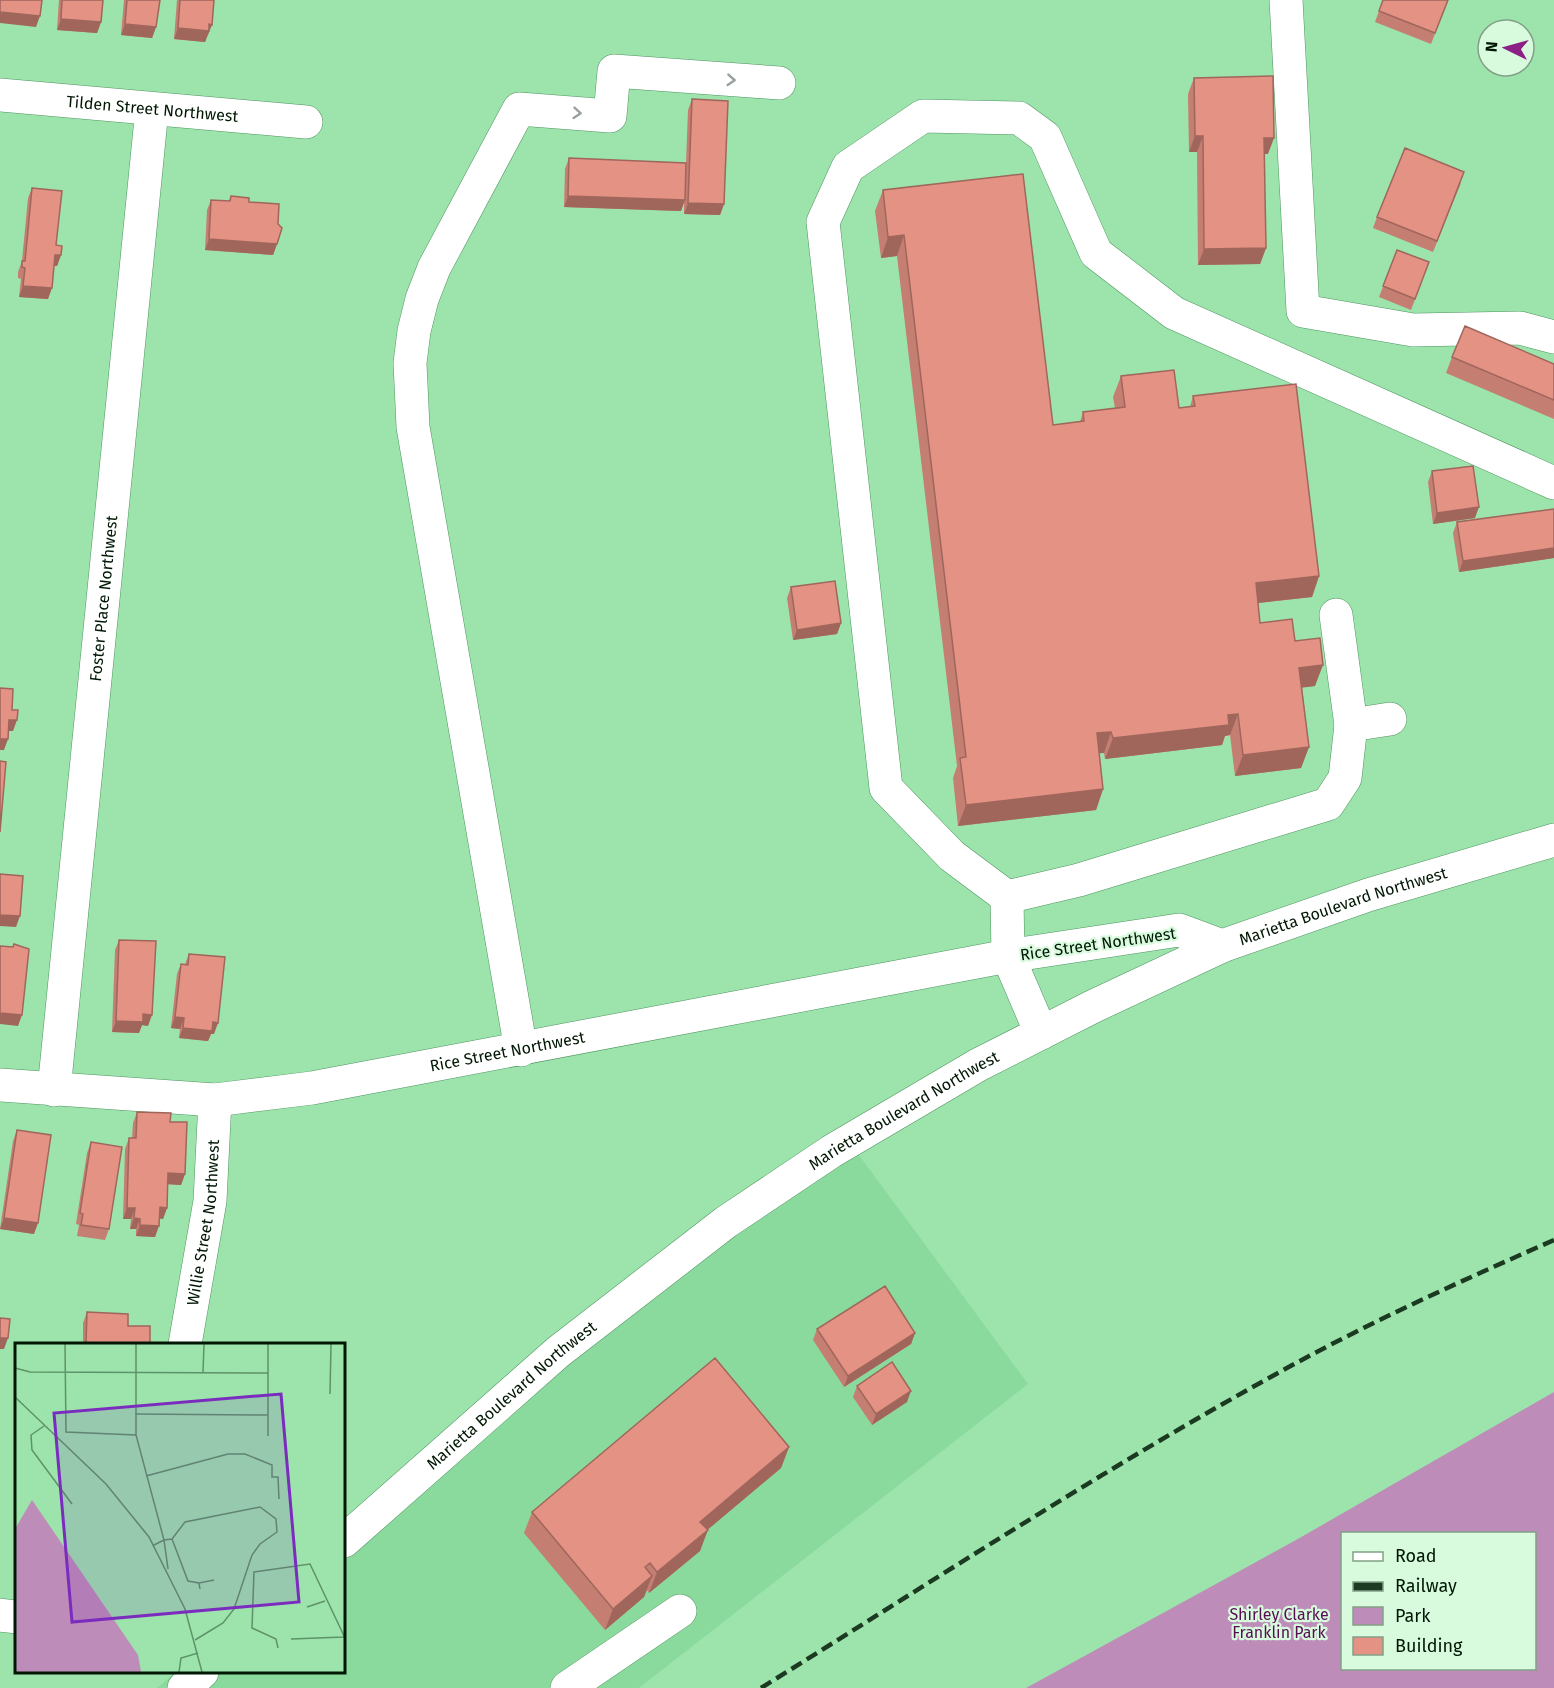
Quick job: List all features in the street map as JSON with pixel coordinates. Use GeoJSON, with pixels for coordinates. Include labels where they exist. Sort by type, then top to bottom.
{"type":"FeatureCollection","features":[{"type":"Feature","properties":{"kind":"street"},"geometry":{"type":"LineString","coordinates":[[1286,0],[1303,311],[1413,330],[1520,328],[1554,337]]}},
{"type":"Feature","properties":{"kind":"street"},"geometry":{"type":"LineString","coordinates":[[520,1050],[414,427],[410,372],[414,331],[422,299],[434,268],[519,109],[610,116],[614,71],[779,83]]}},
{"type":"Feature","properties":{"kind":"street","name":"Tilden Street Northwest"},"geometry":{"type":"LineString","coordinates":[[0,95],[306,122]]}},
{"type":"Feature","properties":{"kind":"street","name":"Foster Place Northwest"},"geometry":{"type":"LineString","coordinates":[[54,1090],[152,108]]}},
{"type":"Feature","properties":{"kind":"street"},"geometry":{"type":"LineString","coordinates":[[1336,615],[1351,725],[1345,778],[1328,804],[1079,880],[1007,897],[952,856],[886,788],[823,222],[848,167],[923,116],[1019,118],[1045,137],[1096,253],[1174,313],[1554,483]]}},
{"type":"Feature","properties":{"kind":"street"},"geometry":{"type":"LineString","coordinates":[[1351,725],[1390,719]]}},
{"type":"Feature","properties":{"kind":"street","name":"Marietta Boulevard Northwest"},"geometry":{"type":"LineString","coordinates":[[345,1540],[558,1353],[726,1222],[832,1151],[978,1065],[1222,946],[1368,894],[1554,840]]}},
{"type":"Feature","properties":{"kind":"street"},"geometry":{"type":"LineString","coordinates":[[1007,897],[1008,957]]}},
{"type":"Feature","properties":{"kind":"street","name":"Rice Street Northwest"},"geometry":{"type":"LineString","coordinates":[[0,1085],[215,1100],[312,1088],[1008,957],[1179,930],[1222,946]]}},
{"type":"Feature","properties":{"kind":"street","name":"Rice Street Northwest"},"geometry":{"type":"LineString","coordinates":[[1008,957],[1041,1033]]}},
{"type":"Feature","properties":{"kind":"street","name":"Willie Street Northwest"},"geometry":{"type":"LineString","coordinates":[[185,1343],[210,1201],[215,1100]]}},
{"type":"Feature","properties":{"kind":"street"},"geometry":{"type":"LineString","coordinates":[[567,1688],[680,1611]]}},
{"type":"Feature","properties":{"kind":"street"},"geometry":{"type":"LineString","coordinates":[[0,1615],[15,1617]]}},
{"type":"Feature","properties":{"kind":"street"},"geometry":{"type":"LineString","coordinates":[[184,1688],[200,1673]]}},
{"type":"Feature","properties":{"kind":"shaded area"},"geometry":{"type":"Polygon","coordinates":[[[844,1135],[1028,1384],[639,1688],[157,1688],[175,1673],[345,1673],[345,1530],[844,1135]]]}},
{"type":"Feature","properties":{"kind":"green space","name":"Shirley Clarke Franklin Park"},"geometry":{"type":"Polygon","coordinates":[[[1554,1392],[1554,1688],[1026,1688],[1296,1540],[1554,1392]]]}},
{"type":"Feature","properties":{"kind":"building"},"geometry":{"type":"Polygon","coordinates":[[[0,0],[42,0],[40,16],[0,12],[0,0]]]}},
{"type":"Feature","properties":{"kind":"building"},"geometry":{"type":"Polygon","coordinates":[[[62,0],[103,0],[101,22],[61,19],[62,0]]]}},
{"type":"Feature","properties":{"kind":"building"},"geometry":{"type":"Polygon","coordinates":[[[127,0],[160,0],[156,27],[125,24],[127,0]]]}},
{"type":"Feature","properties":{"kind":"building"},"geometry":{"type":"Polygon","coordinates":[[[180,0],[214,0],[212,25],[209,24],[209,31],[178,28],[180,0]]]}},
{"type":"Feature","properties":{"kind":"building"},"geometry":{"type":"Polygon","coordinates":[[[1383,0],[1448,0],[1435,33],[1379,11],[1383,0]]]}},
{"type":"Feature","properties":{"kind":"building"},"geometry":{"type":"Polygon","coordinates":[[[1273,76],[1274,138],[1264,138],[1266,248],[1204,249],[1203,136],[1195,136],[1194,78],[1273,76]]]}},
{"type":"Feature","properties":{"kind":"building"},"geometry":{"type":"Polygon","coordinates":[[[692,99],[728,101],[724,204],[688,203],[692,99]]]}},
{"type":"Feature","properties":{"kind":"building"},"geometry":{"type":"Polygon","coordinates":[[[1405,148],[1464,172],[1437,241],[1377,217],[1405,148]]]}},
{"type":"Feature","properties":{"kind":"building"},"geometry":{"type":"Polygon","coordinates":[[[569,158],[686,163],[685,200],[568,196],[569,158]]]}},
{"type":"Feature","properties":{"kind":"building"},"geometry":{"type":"Polygon","coordinates":[[[1023,174],[1053,425],[1084,421],[1083,412],[1125,407],[1121,376],[1174,370],[1179,408],[1195,406],[1193,396],[1296,384],[1319,576],[1256,583],[1260,623],[1292,619],[1295,641],[1320,638],[1323,665],[1299,668],[1309,747],[1243,755],[1238,714],[1228,715],[1229,725],[1113,738],[1111,732],[1097,733],[1103,789],[966,805],[960,758],[966,757],[904,235],[888,237],[883,190],[1023,174]]]}},
{"type":"Feature","properties":{"kind":"building"},"geometry":{"type":"Polygon","coordinates":[[[32,188],[62,191],[56,245],[62,246],[61,255],[55,255],[52,288],[23,286],[25,268],[22,267],[22,261],[25,261],[32,188]]]}},
{"type":"Feature","properties":{"kind":"building"},"geometry":{"type":"Polygon","coordinates":[[[231,196],[249,198],[249,202],[279,204],[278,224],[282,228],[277,244],[209,239],[211,200],[230,201],[231,196]]]}},
{"type":"Feature","properties":{"kind":"building"},"geometry":{"type":"Polygon","coordinates":[[[1397,250],[1429,262],[1415,299],[1383,286],[1397,250]]]}},
{"type":"Feature","properties":{"kind":"building"},"geometry":{"type":"Polygon","coordinates":[[[1465,326],[1554,364],[1554,400],[1452,357],[1465,326]]]}},
{"type":"Feature","properties":{"kind":"building"},"geometry":{"type":"Polygon","coordinates":[[[1473,466],[1479,507],[1437,513],[1432,471],[1473,466]]]}},
{"type":"Feature","properties":{"kind":"building"},"geometry":{"type":"Polygon","coordinates":[[[1554,509],[1554,548],[1463,561],[1457,522],[1554,509]]]}},
{"type":"Feature","properties":{"kind":"building"},"geometry":{"type":"Polygon","coordinates":[[[835,581],[841,623],[797,630],[791,587],[835,581]]]}},
{"type":"Feature","properties":{"kind":"building"},"geometry":{"type":"Polygon","coordinates":[[[0,688],[13,689],[12,710],[18,710],[17,720],[9,720],[8,739],[0,739],[0,688]]]}},
{"type":"Feature","properties":{"kind":"building"},"geometry":{"type":"Polygon","coordinates":[[[0,761],[6,762],[0,832],[0,761]]]}},
{"type":"Feature","properties":{"kind":"building"},"geometry":{"type":"Polygon","coordinates":[[[0,874],[23,876],[20,916],[0,915],[0,874]]]}},
{"type":"Feature","properties":{"kind":"building"},"geometry":{"type":"Polygon","coordinates":[[[119,940],[156,941],[152,1015],[143,1014],[143,1022],[116,1021],[119,940]]]}},
{"type":"Feature","properties":{"kind":"building"},"geometry":{"type":"Polygon","coordinates":[[[14,944],[29,949],[22,1015],[0,1013],[0,946],[13,947],[14,944]]]}},
{"type":"Feature","properties":{"kind":"building"},"geometry":{"type":"Polygon","coordinates":[[[189,954],[225,957],[218,1023],[213,1022],[212,1031],[183,1028],[184,1018],[175,1017],[181,964],[188,965],[189,954]]]}},
{"type":"Feature","properties":{"kind":"building"},"geometry":{"type":"Polygon","coordinates":[[[137,1112],[171,1113],[170,1122],[187,1122],[185,1174],[168,1173],[167,1208],[160,1207],[159,1226],[140,1225],[140,1219],[134,1218],[135,1208],[127,1208],[129,1138],[136,1138],[137,1112]]]}},
{"type":"Feature","properties":{"kind":"building"},"geometry":{"type":"Polygon","coordinates":[[[17,1130],[51,1135],[38,1223],[4,1218],[17,1130]]]}},
{"type":"Feature","properties":{"kind":"building"},"geometry":{"type":"Polygon","coordinates":[[[91,1142],[122,1147],[109,1229],[81,1225],[83,1214],[80,1213],[91,1142]]]}},
{"type":"Feature","properties":{"kind":"building"},"geometry":{"type":"Polygon","coordinates":[[[885,1286],[915,1333],[848,1376],[817,1329],[885,1286]]]}},
{"type":"Feature","properties":{"kind":"building"},"geometry":{"type":"Polygon","coordinates":[[[87,1312],[128,1314],[128,1326],[150,1326],[150,1343],[86,1343],[87,1312]]]}},
{"type":"Feature","properties":{"kind":"building"},"geometry":{"type":"Polygon","coordinates":[[[0,1318],[10,1319],[8,1338],[0,1338],[0,1318]]]}},
{"type":"Feature","properties":{"kind":"building"},"geometry":{"type":"Polygon","coordinates":[[[715,1358],[789,1447],[700,1522],[708,1530],[657,1572],[650,1563],[645,1567],[652,1576],[613,1609],[532,1512],[715,1358]]]}},
{"type":"Feature","properties":{"kind":"building"},"geometry":{"type":"Polygon","coordinates":[[[892,1362],[911,1391],[876,1414],[857,1386],[892,1362]]]}},
{"type":"Feature","properties":{"kind":"railway"},"geometry":{"type":"LineString","coordinates":[[761,1688],[1027,1521],[1229,1400],[1361,1329],[1554,1240]]}}]}
